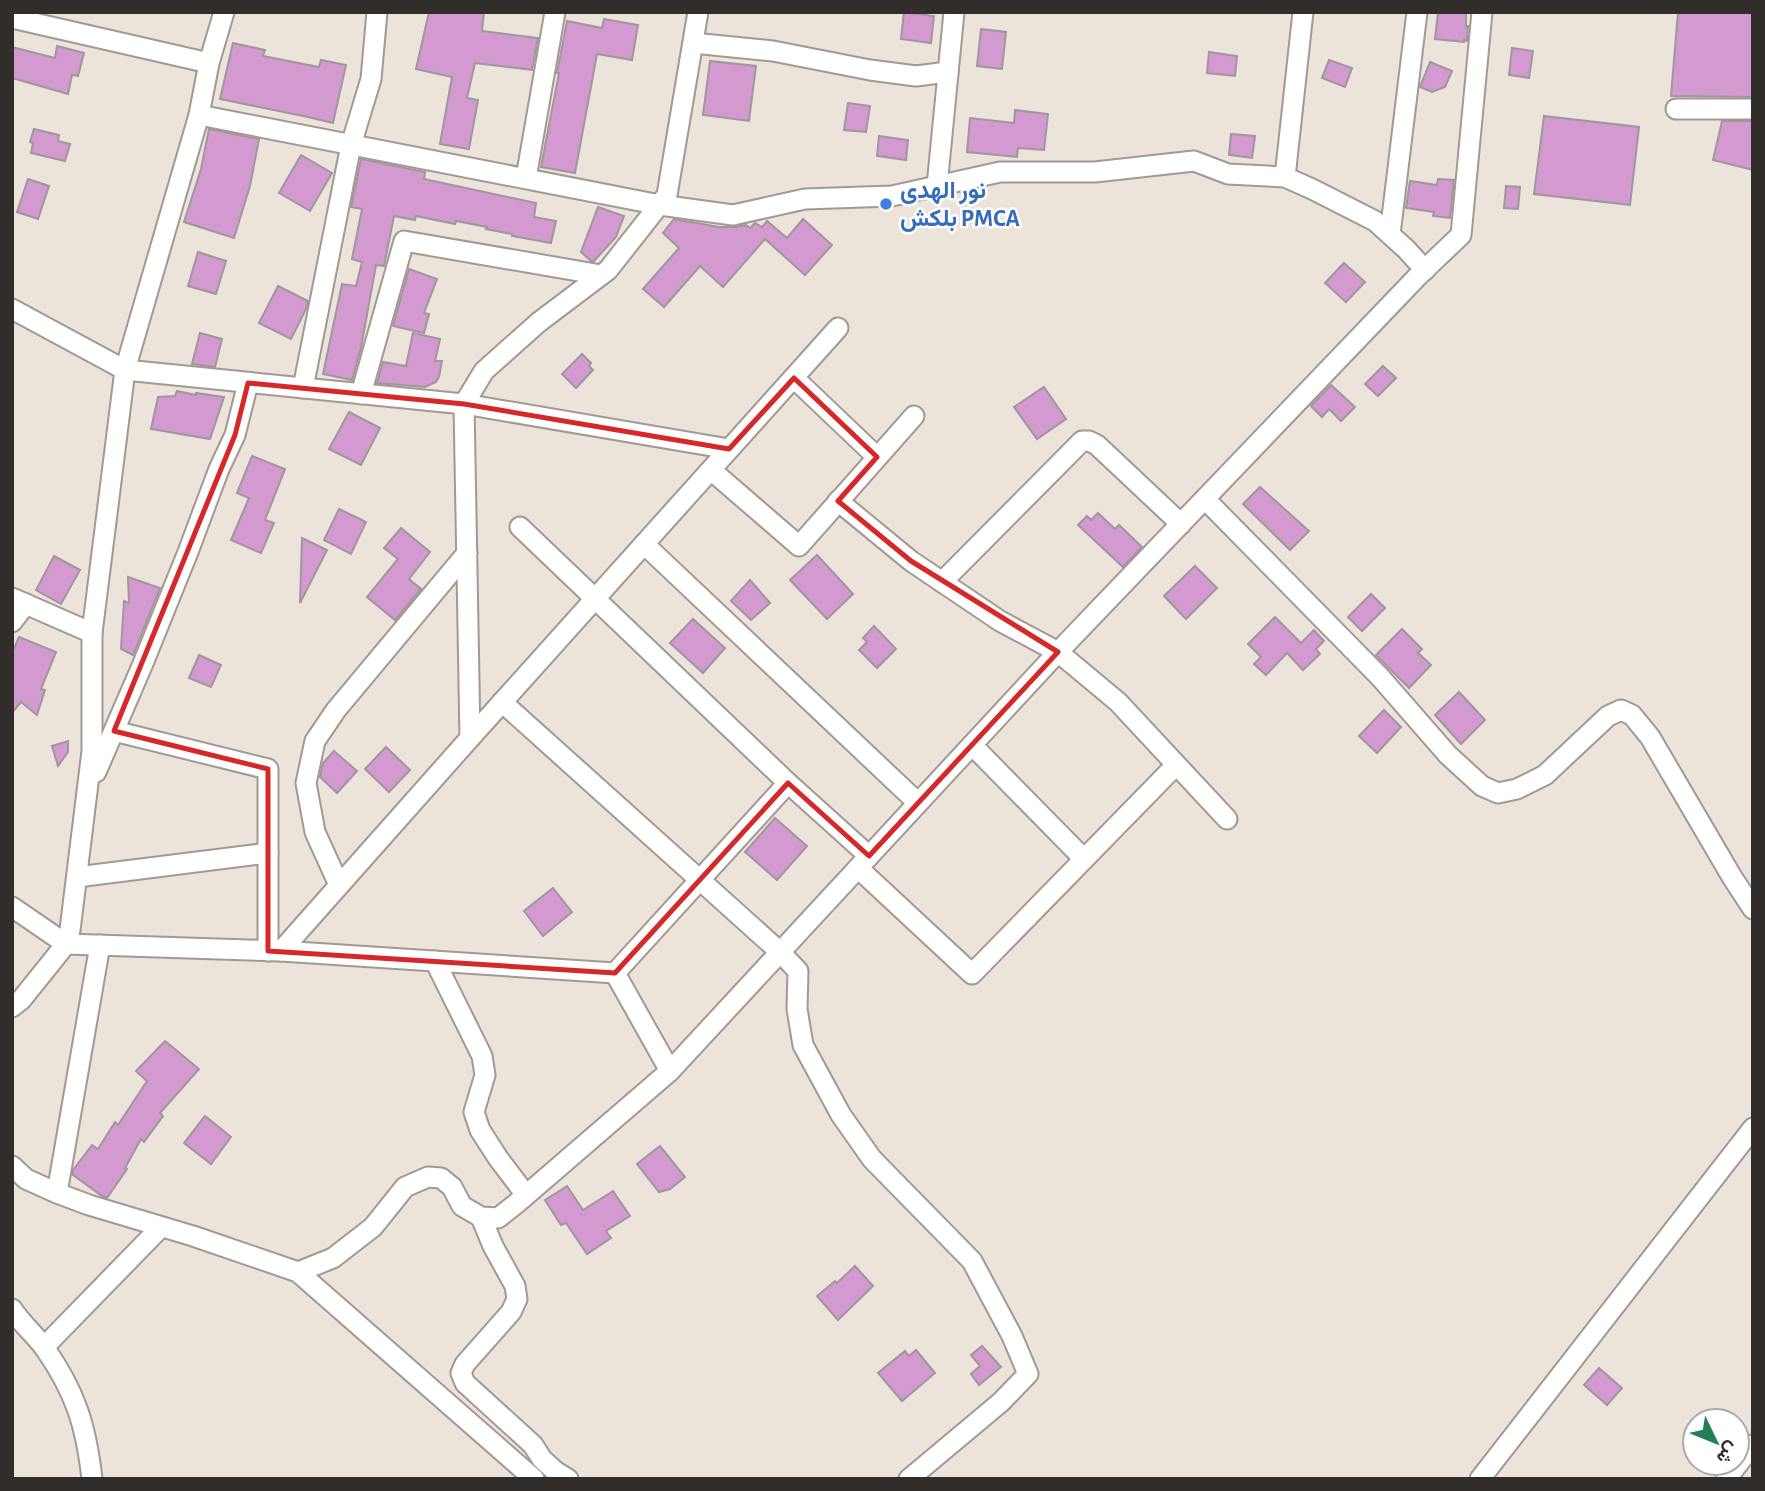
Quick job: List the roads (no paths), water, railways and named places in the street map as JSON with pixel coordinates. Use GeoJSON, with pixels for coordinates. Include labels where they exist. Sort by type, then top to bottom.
{"type":"FeatureCollection","features":[{"type":"Feature","properties":{"kind":"street"},"geometry":{"type":"LineString","coordinates":[[12,1007],[21,1000],[66,944],[70,930],[92,751],[92,633],[125,370],[199,115],[209,62],[224,12]]}},
{"type":"Feature","properties":{"kind":"street"},"geometry":{"type":"LineString","coordinates":[[303,388],[351,145],[371,79],[377,12]]}},
{"type":"Feature","properties":{"kind":"street"},"geometry":{"type":"LineString","coordinates":[[526,178],[555,12]]}},
{"type":"Feature","properties":{"kind":"street"},"geometry":{"type":"LineString","coordinates":[[470,738],[464,404],[484,371],[539,322],[608,270],[667,195],[698,12]]}},
{"type":"Feature","properties":{"kind":"street"},"geometry":{"type":"LineString","coordinates":[[937,186],[954,12]]}},
{"type":"Feature","properties":{"kind":"street"},"geometry":{"type":"LineString","coordinates":[[1285,177],[1303,12]]}},
{"type":"Feature","properties":{"kind":"street"},"geometry":{"type":"LineString","coordinates":[[1390,234],[1417,12]]}},
{"type":"Feature","properties":{"kind":"street"},"geometry":{"type":"LineString","coordinates":[[298,1272],[333,1258],[373,1227],[405,1187],[428,1177],[441,1178],[452,1187],[462,1206],[481,1217],[498,1218],[670,1071],[1058,652],[1461,235],[1482,12]]}},
{"type":"Feature","properties":{"kind":"street"},"geometry":{"type":"LineString","coordinates":[[12,18],[209,62]]}},
{"type":"Feature","properties":{"kind":"street"},"geometry":{"type":"LineString","coordinates":[[693,43],[773,51],[916,76],[948,72]]}},
{"type":"Feature","properties":{"kind":"street"},"geometry":{"type":"LineString","coordinates":[[1676,109],[1753,109]]}},
{"type":"Feature","properties":{"kind":"street"},"geometry":{"type":"LineString","coordinates":[[199,115],[660,205],[733,215],[804,199],[892,196],[1000,172],[1095,172],[1194,161],[1227,174],[1285,177],[1375,221],[1425,270]]}},
{"type":"Feature","properties":{"kind":"street"},"geometry":{"type":"LineString","coordinates":[[361,394],[404,241],[601,275]]}},
{"type":"Feature","properties":{"kind":"street"},"geometry":{"type":"LineString","coordinates":[[12,309],[125,370],[464,404],[729,449]]}},
{"type":"Feature","properties":{"kind":"street"},"geometry":{"type":"LineString","coordinates":[[274,951],[339,885],[838,328]]}},
{"type":"Feature","properties":{"kind":"street"},"geometry":{"type":"LineString","coordinates":[[794,377],[877,457]]}},
{"type":"Feature","properties":{"kind":"street"},"geometry":{"type":"LineString","coordinates":[[87,793],[142,666],[234,435],[248,383]]}},
{"type":"Feature","properties":{"kind":"street"},"geometry":{"type":"LineString","coordinates":[[711,470],[799,546],[914,416]]}},
{"type":"Feature","properties":{"kind":"street"},"geometry":{"type":"LineString","coordinates":[[942,582],[1082,442],[1089,441],[1097,445],[1181,524]]}},
{"type":"Feature","properties":{"kind":"street"},"geometry":{"type":"LineString","coordinates":[[1205,499],[1380,677],[1448,755],[1482,786],[1498,793],[1517,789],[1545,775],[1608,716],[1621,710],[1632,715],[1650,737],[1753,909]]}},
{"type":"Feature","properties":{"kind":"street"},"geometry":{"type":"LineString","coordinates":[[838,501],[911,561],[1000,621],[1058,652],[1118,702],[1227,819]]}},
{"type":"Feature","properties":{"kind":"street"},"geometry":{"type":"LineString","coordinates":[[520,527],[789,782],[972,974],[1175,765]]}},
{"type":"Feature","properties":{"kind":"street"},"geometry":{"type":"LineString","coordinates":[[644,544],[918,803]]}},
{"type":"Feature","properties":{"kind":"street"},"geometry":{"type":"LineString","coordinates":[[339,885],[316,832],[306,783],[315,741],[336,710],[467,553]]}},
{"type":"Feature","properties":{"kind":"street"},"geometry":{"type":"LineString","coordinates":[[12,622],[19,601],[92,633]]}},
{"type":"Feature","properties":{"kind":"street"},"geometry":{"type":"LineString","coordinates":[[502,702],[797,971],[797,1009],[803,1045],[841,1115],[873,1159],[972,1261],[1013,1336],[1028,1374],[1001,1402],[909,1479]]}},
{"type":"Feature","properties":{"kind":"street"},"geometry":{"type":"LineString","coordinates":[[114,731],[268,769],[268,853],[274,951]]}},
{"type":"Feature","properties":{"kind":"street"},"geometry":{"type":"LineString","coordinates":[[972,745],[1084,859]]}},
{"type":"Feature","properties":{"kind":"street"},"geometry":{"type":"LineString","coordinates":[[615,973],[789,782]]}},
{"type":"Feature","properties":{"kind":"street"},"geometry":{"type":"LineString","coordinates":[[77,877],[268,853]]}},
{"type":"Feature","properties":{"kind":"street"},"geometry":{"type":"LineString","coordinates":[[12,907],[66,944],[274,951],[615,973]]}},
{"type":"Feature","properties":{"kind":"street"},"geometry":{"type":"LineString","coordinates":[[57,1193],[100,945]]}},
{"type":"Feature","properties":{"kind":"street"},"geometry":{"type":"LineString","coordinates":[[435,961],[482,1056],[485,1075],[474,1112],[480,1130],[526,1195]]}},
{"type":"Feature","properties":{"kind":"street"},"geometry":{"type":"LineString","coordinates":[[615,973],[670,1071]]}},
{"type":"Feature","properties":{"kind":"street"},"geometry":{"type":"LineString","coordinates":[[1480,1479],[1753,1128]]}},
{"type":"Feature","properties":{"kind":"street"},"geometry":{"type":"LineString","coordinates":[[12,1166],[26,1179],[89,1205],[298,1272],[534,1479]]}},
{"type":"Feature","properties":{"kind":"street"},"geometry":{"type":"LineString","coordinates":[[481,1217],[493,1246],[516,1286],[517,1299],[511,1312],[465,1364],[461,1373],[465,1383],[533,1445],[542,1460],[568,1479]]}},
{"type":"Feature","properties":{"kind":"street"},"geometry":{"type":"LineString","coordinates":[[44,1347],[161,1227]]}},
{"type":"Feature","properties":{"kind":"street"},"geometry":{"type":"LineString","coordinates":[[12,1309],[44,1347],[69,1386],[89,1449],[92,1479]]}},
{"type":"Feature","properties":{"kind":"street"},"geometry":{"type":"LineString","coordinates":[[1726,1479],[1753,1445]]}},
{"type":"Feature","properties":{"kind":"place","name":"نور الهدى بلكش PMCA"},"geometry":{"type":"Point","coordinates":[886,204]}}]}
